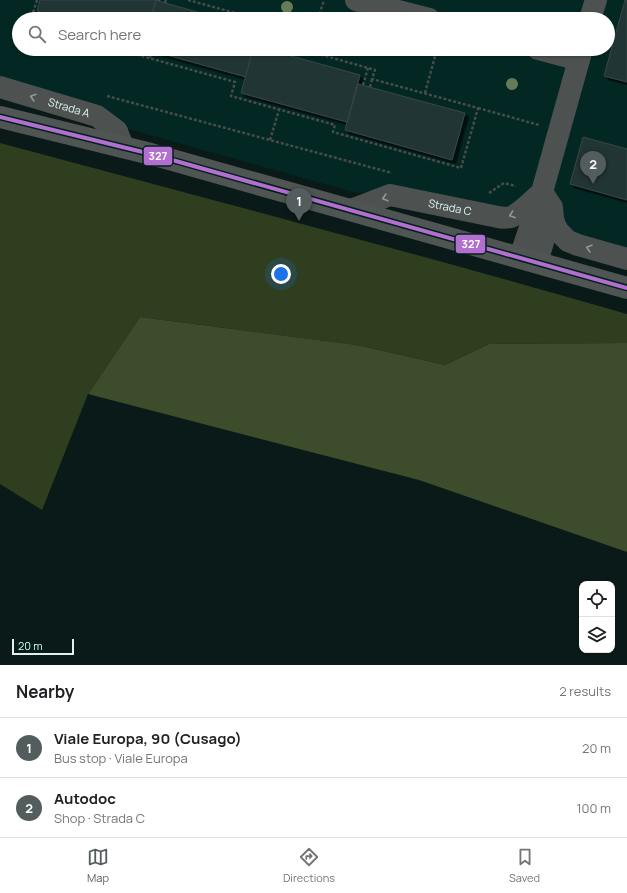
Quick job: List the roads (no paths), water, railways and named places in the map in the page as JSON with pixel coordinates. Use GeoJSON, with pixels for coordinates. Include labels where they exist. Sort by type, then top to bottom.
{"type":"FeatureCollection","features":[{"type":"Feature","properties":{"kind":"main road"},"geometry":{"type":"LineString","coordinates":[[0,117],[151,154],[627,288]]}},
{"type":"Feature","properties":{"kind":"street"},"geometry":{"type":"LineString","coordinates":[[356,0],[402,12]]}},
{"type":"Feature","properties":{"kind":"street"},"geometry":{"type":"LineString","coordinates":[[592,12],[596,0]]}},
{"type":"Feature","properties":{"kind":"street"},"geometry":{"type":"LineString","coordinates":[[528,260],[542,192],[581,56]]}},
{"type":"Feature","properties":{"kind":"street","name":"Strada A"},"geometry":{"type":"LineString","coordinates":[[0,87],[97,116],[116,131],[123,147]]}},
{"type":"Feature","properties":{"kind":"street"},"geometry":{"type":"LineString","coordinates":[[542,192],[552,207],[555,225],[558,231],[568,241],[627,259]]}},
{"type":"Feature","properties":{"kind":"street","name":"Strada C"},"geometry":{"type":"LineString","coordinates":[[351,210],[390,195],[504,218],[511,217],[519,213],[542,192]]}},
{"type":"Feature","properties":{"kind":"place","name":"Autodoc"},"geometry":{"type":"Point","coordinates":[593,184]}},
{"type":"Feature","properties":{"kind":"place","name":"Viale Europa, 90 (Cusago)"},"geometry":{"type":"Point","coordinates":[299,221]}}]}
